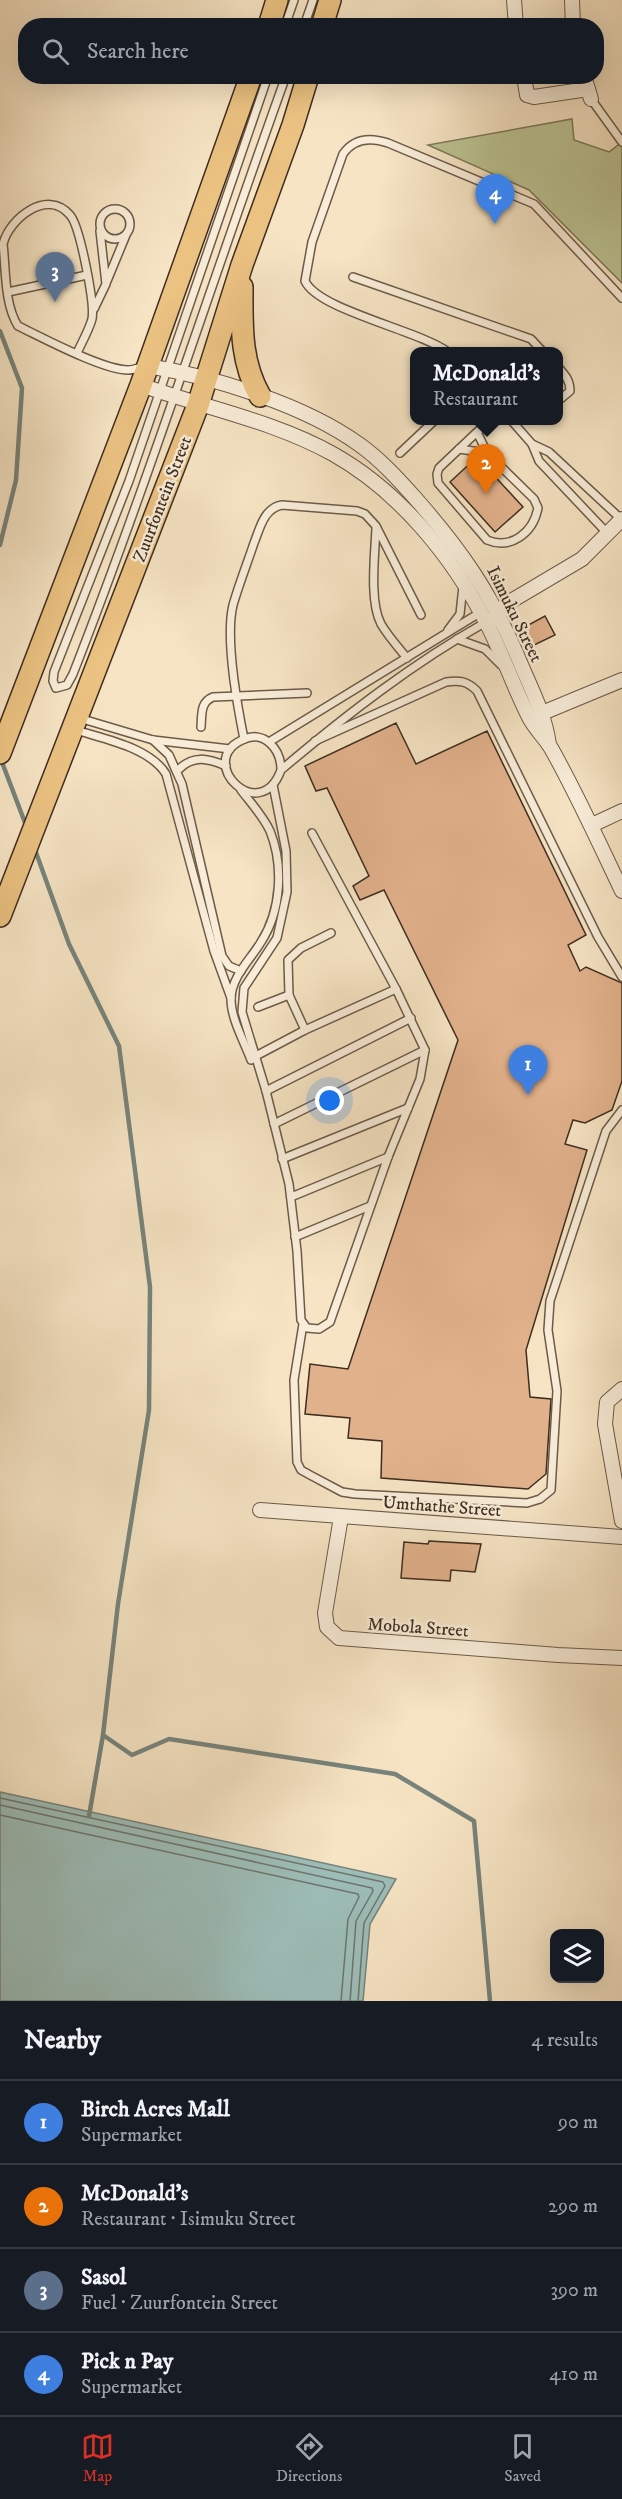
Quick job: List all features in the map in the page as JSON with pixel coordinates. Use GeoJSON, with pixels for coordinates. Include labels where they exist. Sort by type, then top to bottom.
{"type":"FeatureCollection","features":[{"type":"Feature","properties":{"kind":"main road"},"geometry":{"type":"LineString","coordinates":[[271,18],[277,0]]}},
{"type":"Feature","properties":{"kind":"main road"},"geometry":{"type":"LineString","coordinates":[[324,18],[330,0]]}},
{"type":"Feature","properties":{"kind":"main road"},"geometry":{"type":"LineString","coordinates":[[0,753],[148,376],[248,84]]}},
{"type":"Feature","properties":{"kind":"main road","name":"Zuurfontein Street"},"geometry":{"type":"LineString","coordinates":[[0,916],[198,405],[242,265],[305,84]]}},
{"type":"Feature","properties":{"kind":"main road"},"geometry":{"type":"LineString","coordinates":[[242,265],[243,349],[251,381],[260,396]]}},
{"type":"Feature","properties":{"kind":"street"},"geometry":{"type":"LineString","coordinates":[[514,0],[515,18]]}},
{"type":"Feature","properties":{"kind":"street"},"geometry":{"type":"LineString","coordinates":[[572,0],[573,18]]}},
{"type":"Feature","properties":{"kind":"street"},"geometry":{"type":"LineString","coordinates":[[525,84],[527,94],[534,97],[588,88]]}},
{"type":"Feature","properties":{"kind":"street","name":"Isimuku Street"},"geometry":{"type":"LineString","coordinates":[[148,376],[183,373],[207,377],[306,415],[367,450],[402,484],[463,555],[500,608],[536,716],[592,825],[622,891]]}},
{"type":"Feature","properties":{"kind":"street","name":"Isimuku Street"},"geometry":{"type":"LineString","coordinates":[[148,376],[176,398],[279,429],[309,441],[366,476],[390,496],[416,522],[463,581],[484,617],[510,676],[536,716]]}},
{"type":"Feature","properties":{"kind":"street"},"geometry":{"type":"LineString","coordinates":[[484,617],[582,559],[622,519]]}},
{"type":"Feature","properties":{"kind":"street"},"geometry":{"type":"LineString","coordinates":[[536,716],[622,680]]}},
{"type":"Feature","properties":{"kind":"street"},"geometry":{"type":"LineString","coordinates":[[592,825],[622,811]]}},
{"type":"Feature","properties":{"kind":"street"},"geometry":{"type":"LineString","coordinates":[[622,1389],[608,1402],[606,1424],[622,1521]]}},
{"type":"Feature","properties":{"kind":"street","name":"Umthathe Street"},"geometry":{"type":"LineString","coordinates":[[260,1510],[622,1537]]}},
{"type":"Feature","properties":{"kind":"street","name":"Mobola Street"},"geometry":{"type":"LineString","coordinates":[[341,1517],[325,1613],[327,1627],[339,1638],[622,1658]]}},
{"type":"Feature","properties":{"kind":"lane"},"geometry":{"type":"LineString","coordinates":[[288,18],[294,0]]}},
{"type":"Feature","properties":{"kind":"lane"},"geometry":{"type":"LineString","coordinates":[[307,18],[313,0]]}},
{"type":"Feature","properties":{"kind":"lane"},"geometry":{"type":"LineString","coordinates":[[265,84],[148,376],[129,481],[54,672],[52,681],[56,688],[67,685],[73,674],[135,512],[176,398],[222,253],[283,84]]}},
{"type":"Feature","properties":{"kind":"lane"},"geometry":{"type":"LineString","coordinates":[[588,88],[622,142]]}},
{"type":"Feature","properties":{"kind":"lane"},"geometry":{"type":"LineString","coordinates":[[441,347],[336,304],[312,292],[304,281],[312,242],[343,154],[355,142],[377,140],[388,143],[534,204],[622,298]]}},
{"type":"Feature","properties":{"kind":"lane"},"geometry":{"type":"LineString","coordinates":[[77,353],[92,320],[92,311],[77,229],[70,214],[61,208],[41,205],[23,215],[5,234],[3,244],[8,292],[14,319],[18,326],[96,362],[148,376]]}},
{"type":"Feature","properties":{"kind":"lane"},"geometry":{"type":"LineString","coordinates":[[92,311],[106,284],[130,226],[129,216],[122,209],[112,208],[103,212],[99,221],[106,284]]}},
{"type":"Feature","properties":{"kind":"lane"},"geometry":{"type":"LineString","coordinates":[[100,231],[107,238],[117,239],[126,235]]}},
{"type":"Feature","properties":{"kind":"lane"},"geometry":{"type":"LineString","coordinates":[[8,292],[87,275]]}},
{"type":"Feature","properties":{"kind":"lane"},"geometry":{"type":"LineString","coordinates":[[353,278],[531,339],[539,347]]}},
{"type":"Feature","properties":{"kind":"lane"},"geometry":{"type":"LineString","coordinates":[[563,373],[570,385],[570,392],[563,397]]}},
{"type":"Feature","properties":{"kind":"lane"},"geometry":{"type":"LineString","coordinates":[[400,453],[430,425]]}},
{"type":"Feature","properties":{"kind":"lane"},"geometry":{"type":"LineString","coordinates":[[477,432],[487,453],[534,499],[538,508],[532,526],[518,539],[508,543],[487,540],[438,483],[439,468],[477,432],[486,425]]}},
{"type":"Feature","properties":{"kind":"lane"},"geometry":{"type":"LineString","coordinates":[[515,425],[532,444],[539,461],[608,534]]}},
{"type":"Feature","properties":{"kind":"lane"},"geometry":{"type":"LineString","coordinates":[[532,444],[549,452],[622,519]]}},
{"type":"Feature","properties":{"kind":"lane"},"geometry":{"type":"LineString","coordinates":[[459,449],[487,453]]}},
{"type":"Feature","properties":{"kind":"lane"},"geometry":{"type":"LineString","coordinates":[[244,739],[236,697],[231,628],[233,606],[258,532],[267,513],[273,507],[282,505],[357,511],[366,514],[376,526],[420,615]]}},
{"type":"Feature","properties":{"kind":"lane"},"geometry":{"type":"LineString","coordinates":[[376,526],[377,612],[380,623],[407,658]]}},
{"type":"Feature","properties":{"kind":"lane"},"geometry":{"type":"LineString","coordinates":[[440,638],[460,614],[463,581]]}},
{"type":"Feature","properties":{"kind":"lane"},"geometry":{"type":"LineString","coordinates":[[269,742],[440,638],[484,617]]}},
{"type":"Feature","properties":{"kind":"lane"},"geometry":{"type":"LineString","coordinates":[[241,790],[258,792],[273,785],[281,770],[315,741],[383,687],[457,639],[484,617]]}},
{"type":"Feature","properties":{"kind":"lane"},"geometry":{"type":"LineString","coordinates":[[457,639],[485,649],[510,676]]}},
{"type":"Feature","properties":{"kind":"lane"},"geometry":{"type":"LineString","coordinates":[[315,741],[446,682],[458,680],[468,683],[477,691],[598,937],[622,977]]}},
{"type":"Feature","properties":{"kind":"lane"},"geometry":{"type":"LineString","coordinates":[[201,727],[203,705],[207,700],[307,693]]}},
{"type":"Feature","properties":{"kind":"lane"},"geometry":{"type":"LineString","coordinates":[[75,723],[153,740],[230,749]]}},
{"type":"Feature","properties":{"kind":"lane"},"geometry":{"type":"LineString","coordinates":[[75,723],[143,754],[161,766],[166,774],[214,951],[252,1064],[258,1068]]}},
{"type":"Feature","properties":{"kind":"lane"},"geometry":{"type":"LineString","coordinates":[[231,998],[241,971],[267,931],[279,889],[270,831],[241,790],[230,780],[226,766],[230,749],[244,739],[252,737],[269,742],[277,749],[281,759],[281,770]]}},
{"type":"Feature","properties":{"kind":"lane"},"geometry":{"type":"LineString","coordinates":[[153,740],[169,755],[178,770],[222,956],[229,966],[241,971]]}},
{"type":"Feature","properties":{"kind":"lane"},"geometry":{"type":"LineString","coordinates":[[178,770],[187,762],[198,758],[226,766]]}},
{"type":"Feature","properties":{"kind":"lane"},"geometry":{"type":"LineString","coordinates":[[273,785],[286,851],[287,892],[277,938],[251,975],[244,988],[242,1000],[247,1034],[266,1091],[291,1197],[300,1316],[307,1328],[319,1329],[330,1322],[370,1206],[423,1068],[425,1050],[396,989],[312,833]]}},
{"type":"Feature","properties":{"kind":"lane"},"geometry":{"type":"LineString","coordinates":[[305,1030],[289,995],[288,960],[301,948],[331,933]]}},
{"type":"Feature","properties":{"kind":"lane"},"geometry":{"type":"LineString","coordinates":[[254,1057],[305,1030],[396,989]]}},
{"type":"Feature","properties":{"kind":"lane"},"geometry":{"type":"LineString","coordinates":[[258,1007],[289,995]]}},
{"type":"Feature","properties":{"kind":"lane"},"geometry":{"type":"LineString","coordinates":[[266,1091],[411,1018]]}},
{"type":"Feature","properties":{"kind":"lane"},"geometry":{"type":"LineString","coordinates":[[274,1124],[425,1050]]}},
{"type":"Feature","properties":{"kind":"lane"},"geometry":{"type":"LineString","coordinates":[[282,1159],[408,1108]]}},
{"type":"Feature","properties":{"kind":"lane"},"geometry":{"type":"LineString","coordinates":[[303,1324],[294,1380],[297,1462],[301,1470],[342,1491],[374,1497],[527,1503],[540,1499],[551,1490],[557,1400],[548,1330],[550,1301],[606,1131],[622,1110]]}},
{"type":"Feature","properties":{"kind":"lane"},"geometry":{"type":"LineString","coordinates":[[291,1197],[388,1157]]}},
{"type":"Feature","properties":{"kind":"lane"},"geometry":{"type":"LineString","coordinates":[[295,1237],[370,1206]]}},
{"type":"Feature","properties":{"kind":"green space"},"geometry":{"type":"Polygon","coordinates":[[[572,119],[574,140],[609,152],[622,142],[622,283],[529,190],[428,145],[572,119]]]}},
{"type":"Feature","properties":{"kind":"water"},"geometry":{"type":"Polygon","coordinates":[[[0,1792],[396,1879],[370,1924],[363,2001],[0,2001],[0,1792]]]}},
{"type":"Feature","properties":{"kind":"building"},"geometry":{"type":"Polygon","coordinates":[[[477,457],[523,507],[495,532],[450,482],[477,457]]]}},
{"type":"Feature","properties":{"kind":"building"},"geometry":{"type":"Polygon","coordinates":[[[545,616],[555,635],[530,647],[521,629],[545,616]]]}},
{"type":"Feature","properties":{"kind":"building"},"geometry":{"type":"Polygon","coordinates":[[[396,723],[416,764],[487,731],[586,935],[568,945],[580,971],[586,967],[622,983],[622,1081],[612,1110],[585,1123],[573,1120],[565,1144],[587,1150],[526,1350],[530,1397],[551,1399],[546,1474],[528,1489],[381,1478],[382,1441],[348,1438],[350,1418],[305,1414],[310,1364],[348,1369],[458,1040],[384,890],[360,900],[353,886],[369,876],[327,788],[316,791],[305,766],[396,723]]]}},
{"type":"Feature","properties":{"kind":"building"},"geometry":{"type":"Polygon","coordinates":[[[429,1541],[481,1544],[475,1572],[451,1570],[450,1581],[401,1578],[404,1542],[428,1544],[429,1541]]]}},
{"type":"Feature","properties":{"kind":"waterway"},"geometry":{"type":"LineString","coordinates":[[0,331],[22,388],[16,480],[0,545]]}},
{"type":"Feature","properties":{"kind":"waterway"},"geometry":{"type":"LineString","coordinates":[[0,757],[27,828]]}},
{"type":"Feature","properties":{"kind":"waterway"},"geometry":{"type":"LineString","coordinates":[[34,847],[69,944],[119,1046],[150,1287],[149,1410],[118,1604],[103,1735],[132,1755],[169,1739],[395,1774],[474,1821],[490,2001]]}},
{"type":"Feature","properties":{"kind":"waterway"},"geometry":{"type":"LineString","coordinates":[[89,1816],[103,1735]]}},
{"type":"Feature","properties":{"kind":"place","name":"Pick n Pay"},"geometry":{"type":"Point","coordinates":[495,224]}},
{"type":"Feature","properties":{"kind":"place","name":"Sasol"},"geometry":{"type":"Point","coordinates":[55,302]}},
{"type":"Feature","properties":{"kind":"place","name":"McDonald's"},"geometry":{"type":"Point","coordinates":[486,494]}},
{"type":"Feature","properties":{"kind":"place","name":"Birch Acres Mall"},"geometry":{"type":"Point","coordinates":[528,1095]}}]}
